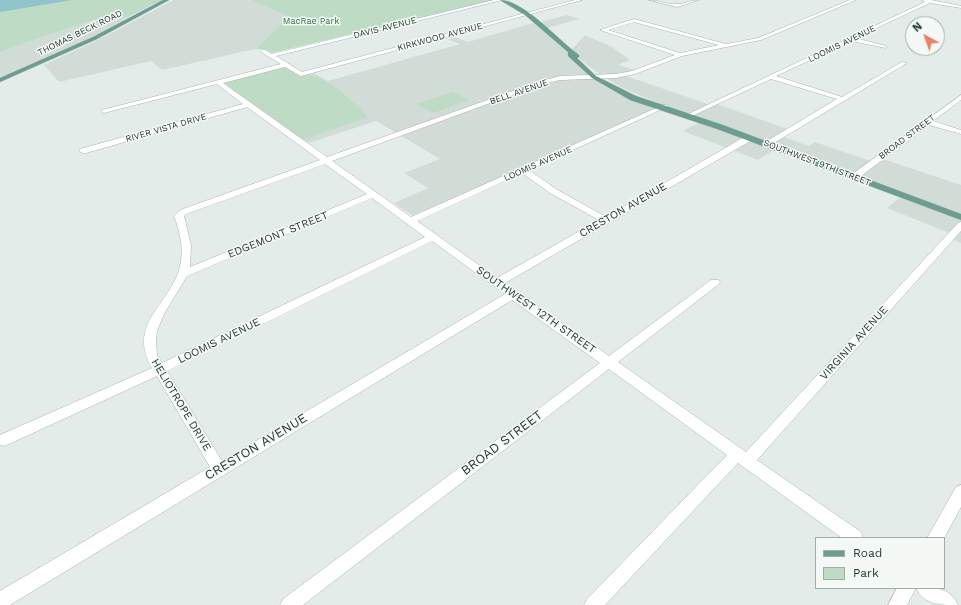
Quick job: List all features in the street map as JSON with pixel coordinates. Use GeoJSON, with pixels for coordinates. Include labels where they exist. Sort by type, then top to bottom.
{"type":"FeatureCollection","features":[{"type":"Feature","properties":{"kind":"main road","name":"THOMAS BECK ROAD"},"geometry":{"type":"LineString","coordinates":[[0,80],[95,38],[167,0]]}},
{"type":"Feature","properties":{"kind":"main road","name":"SOUTHWEST 9TH STREET"},"geometry":{"type":"LineString","coordinates":[[501,0],[527,14],[570,52],[602,76],[663,107]]}},
{"type":"Feature","properties":{"kind":"main road","name":"SOUTHWEST 9TH STREET"},"geometry":{"type":"LineString","coordinates":[[570,52],[570,55],[594,77],[618,91],[766,144],[961,218]]}},
{"type":"Feature","properties":{"kind":"street","name":"DAVIS AVENUE"},"geometry":{"type":"LineString","coordinates":[[270,56],[501,0]]}},
{"type":"Feature","properties":{"kind":"street","name":"KIRKWOOD AVENUE"},"geometry":{"type":"LineString","coordinates":[[285,64],[301,74],[580,0]]}},
{"type":"Feature","properties":{"kind":"street"},"geometry":{"type":"LineString","coordinates":[[651,0],[679,6],[697,0]]}},
{"type":"Feature","properties":{"kind":"street","name":"BELL AVENUE"},"geometry":{"type":"LineString","coordinates":[[188,209],[540,83],[560,78],[594,77],[633,73],[680,55],[759,39],[854,0]]}},
{"type":"Feature","properties":{"kind":"street"},"geometry":{"type":"LineString","coordinates":[[923,0],[961,7]]}},
{"type":"Feature","properties":{"kind":"street","name":"LOOMIS AVENUE"},"geometry":{"type":"LineString","coordinates":[[688,116],[930,1]]}},
{"type":"Feature","properties":{"kind":"street"},"geometry":{"type":"LineString","coordinates":[[680,55],[604,30],[634,20],[726,46]]}},
{"type":"Feature","properties":{"kind":"street"},"geometry":{"type":"LineString","coordinates":[[851,39],[884,48]]}},
{"type":"Feature","properties":{"kind":"street"},"geometry":{"type":"LineString","coordinates":[[263,51],[285,64]]}},
{"type":"Feature","properties":{"kind":"street"},"geometry":{"type":"LineString","coordinates":[[766,144],[904,63]]}},
{"type":"Feature","properties":{"kind":"street"},"geometry":{"type":"LineString","coordinates":[[104,111],[285,64]]}},
{"type":"Feature","properties":{"kind":"street"},"geometry":{"type":"LineString","coordinates":[[772,77],[843,99]]}},
{"type":"Feature","properties":{"kind":"street","name":"SOUTHWEST 12TH STREET"},"geometry":{"type":"LineString","coordinates":[[218,82],[410,222],[854,537]]}},
{"type":"Feature","properties":{"kind":"street","name":"BROAD STREET"},"geometry":{"type":"LineString","coordinates":[[854,177],[961,97]]}},
{"type":"Feature","properties":{"kind":"street","name":"RIVER VISTA DRIVE"},"geometry":{"type":"LineString","coordinates":[[83,151],[249,104]]}},
{"type":"Feature","properties":{"kind":"street","name":"LOOMIS AVENUE"},"geometry":{"type":"LineString","coordinates":[[410,222],[663,107]]}},
{"type":"Feature","properties":{"kind":"street"},"geometry":{"type":"LineString","coordinates":[[927,122],[961,132]]}},
{"type":"Feature","properties":{"kind":"street","name":"CRESTON AVENUE"},"geometry":{"type":"LineString","coordinates":[[497,283],[749,138]]}},
{"type":"Feature","properties":{"kind":"street"},"geometry":{"type":"LineString","coordinates":[[523,170],[553,191],[605,220]]}},
{"type":"Feature","properties":{"kind":"street","name":"EDGEMONT STREET"},"geometry":{"type":"LineString","coordinates":[[182,274],[373,195]]}},
{"type":"Feature","properties":{"kind":"street","name":"HELIOTROPE DRIVE"},"geometry":{"type":"LineString","coordinates":[[188,209],[179,216],[185,233],[187,247],[182,274],[172,296],[157,317],[151,332],[151,355],[219,469]]}},
{"type":"Feature","properties":{"kind":"street","name":"VIRGINIA AVENUE"},"geometry":{"type":"LineString","coordinates":[[593,605],[742,458],[961,218]]}},
{"type":"Feature","properties":{"kind":"street","name":"LOOMIS AVENUE"},"geometry":{"type":"LineString","coordinates":[[1,441],[159,370],[433,237]]}},
{"type":"Feature","properties":{"kind":"street","name":"BROAD STREET"},"geometry":{"type":"LineString","coordinates":[[289,605],[715,282]]}},
{"type":"Feature","properties":{"kind":"street","name":"CRESTON AVENUE"},"geometry":{"type":"LineString","coordinates":[[0,601],[513,294]]}},
{"type":"Feature","properties":{"kind":"street"},"geometry":{"type":"LineString","coordinates":[[936,537],[961,492]]}},
{"type":"Feature","properties":{"kind":"street"},"geometry":{"type":"LineString","coordinates":[[897,605],[906,589]]}},
{"type":"Feature","properties":{"kind":"street"},"geometry":{"type":"LineString","coordinates":[[926,589],[949,605]]}},
{"type":"Feature","properties":{"kind":"shaded area"},"geometry":{"type":"Polygon","coordinates":[[[173,0],[251,0],[289,17],[255,49],[162,70],[151,61],[59,82],[44,65],[104,37],[173,0]]]}},
{"type":"Feature","properties":{"kind":"shaded area"},"geometry":{"type":"Polygon","coordinates":[[[116,12],[126,18],[119,25],[0,80],[0,52],[116,12]]]}},
{"type":"Feature","properties":{"kind":"shaded area"},"geometry":{"type":"Polygon","coordinates":[[[567,15],[579,19],[544,29],[537,23],[567,15]]]}},
{"type":"Feature","properties":{"kind":"shaded area"},"geometry":{"type":"Polygon","coordinates":[[[533,23],[551,35],[570,52],[585,35],[612,47],[630,60],[618,65],[638,71],[623,75],[711,105],[714,103],[790,130],[781,136],[809,146],[815,142],[873,162],[880,158],[961,185],[961,243],[949,238],[952,234],[887,208],[902,196],[777,148],[758,160],[683,131],[702,121],[673,111],[623,88],[602,76],[573,54],[594,77],[660,108],[497,182],[412,215],[394,203],[428,188],[404,173],[440,159],[376,121],[309,143],[218,82],[285,65],[300,77],[314,73],[328,81],[460,44],[445,38],[452,36],[468,42],[533,23]]]}},
{"type":"Feature","properties":{"kind":"green space"},"geometry":{"type":"Polygon","coordinates":[[[0,0],[163,0],[126,18],[116,12],[0,52],[0,0]]]}},
{"type":"Feature","properties":{"kind":"green space","name":"MacRae Park"},"geometry":{"type":"Polygon","coordinates":[[[251,0],[493,0],[272,53],[264,49],[255,49],[289,17],[251,0]]]}},
{"type":"Feature","properties":{"kind":"green space"},"geometry":{"type":"Polygon","coordinates":[[[283,67],[300,76],[309,75],[327,82],[355,103],[368,117],[303,140],[223,82],[283,67]]]}},
{"type":"Feature","properties":{"kind":"green space"},"geometry":{"type":"Polygon","coordinates":[[[452,92],[470,100],[433,113],[416,104],[452,92]]]}},
{"type":"Feature","properties":{"kind":"water"},"geometry":{"type":"Polygon","coordinates":[[[0,0],[72,0],[0,12],[0,0]]]}}]}
